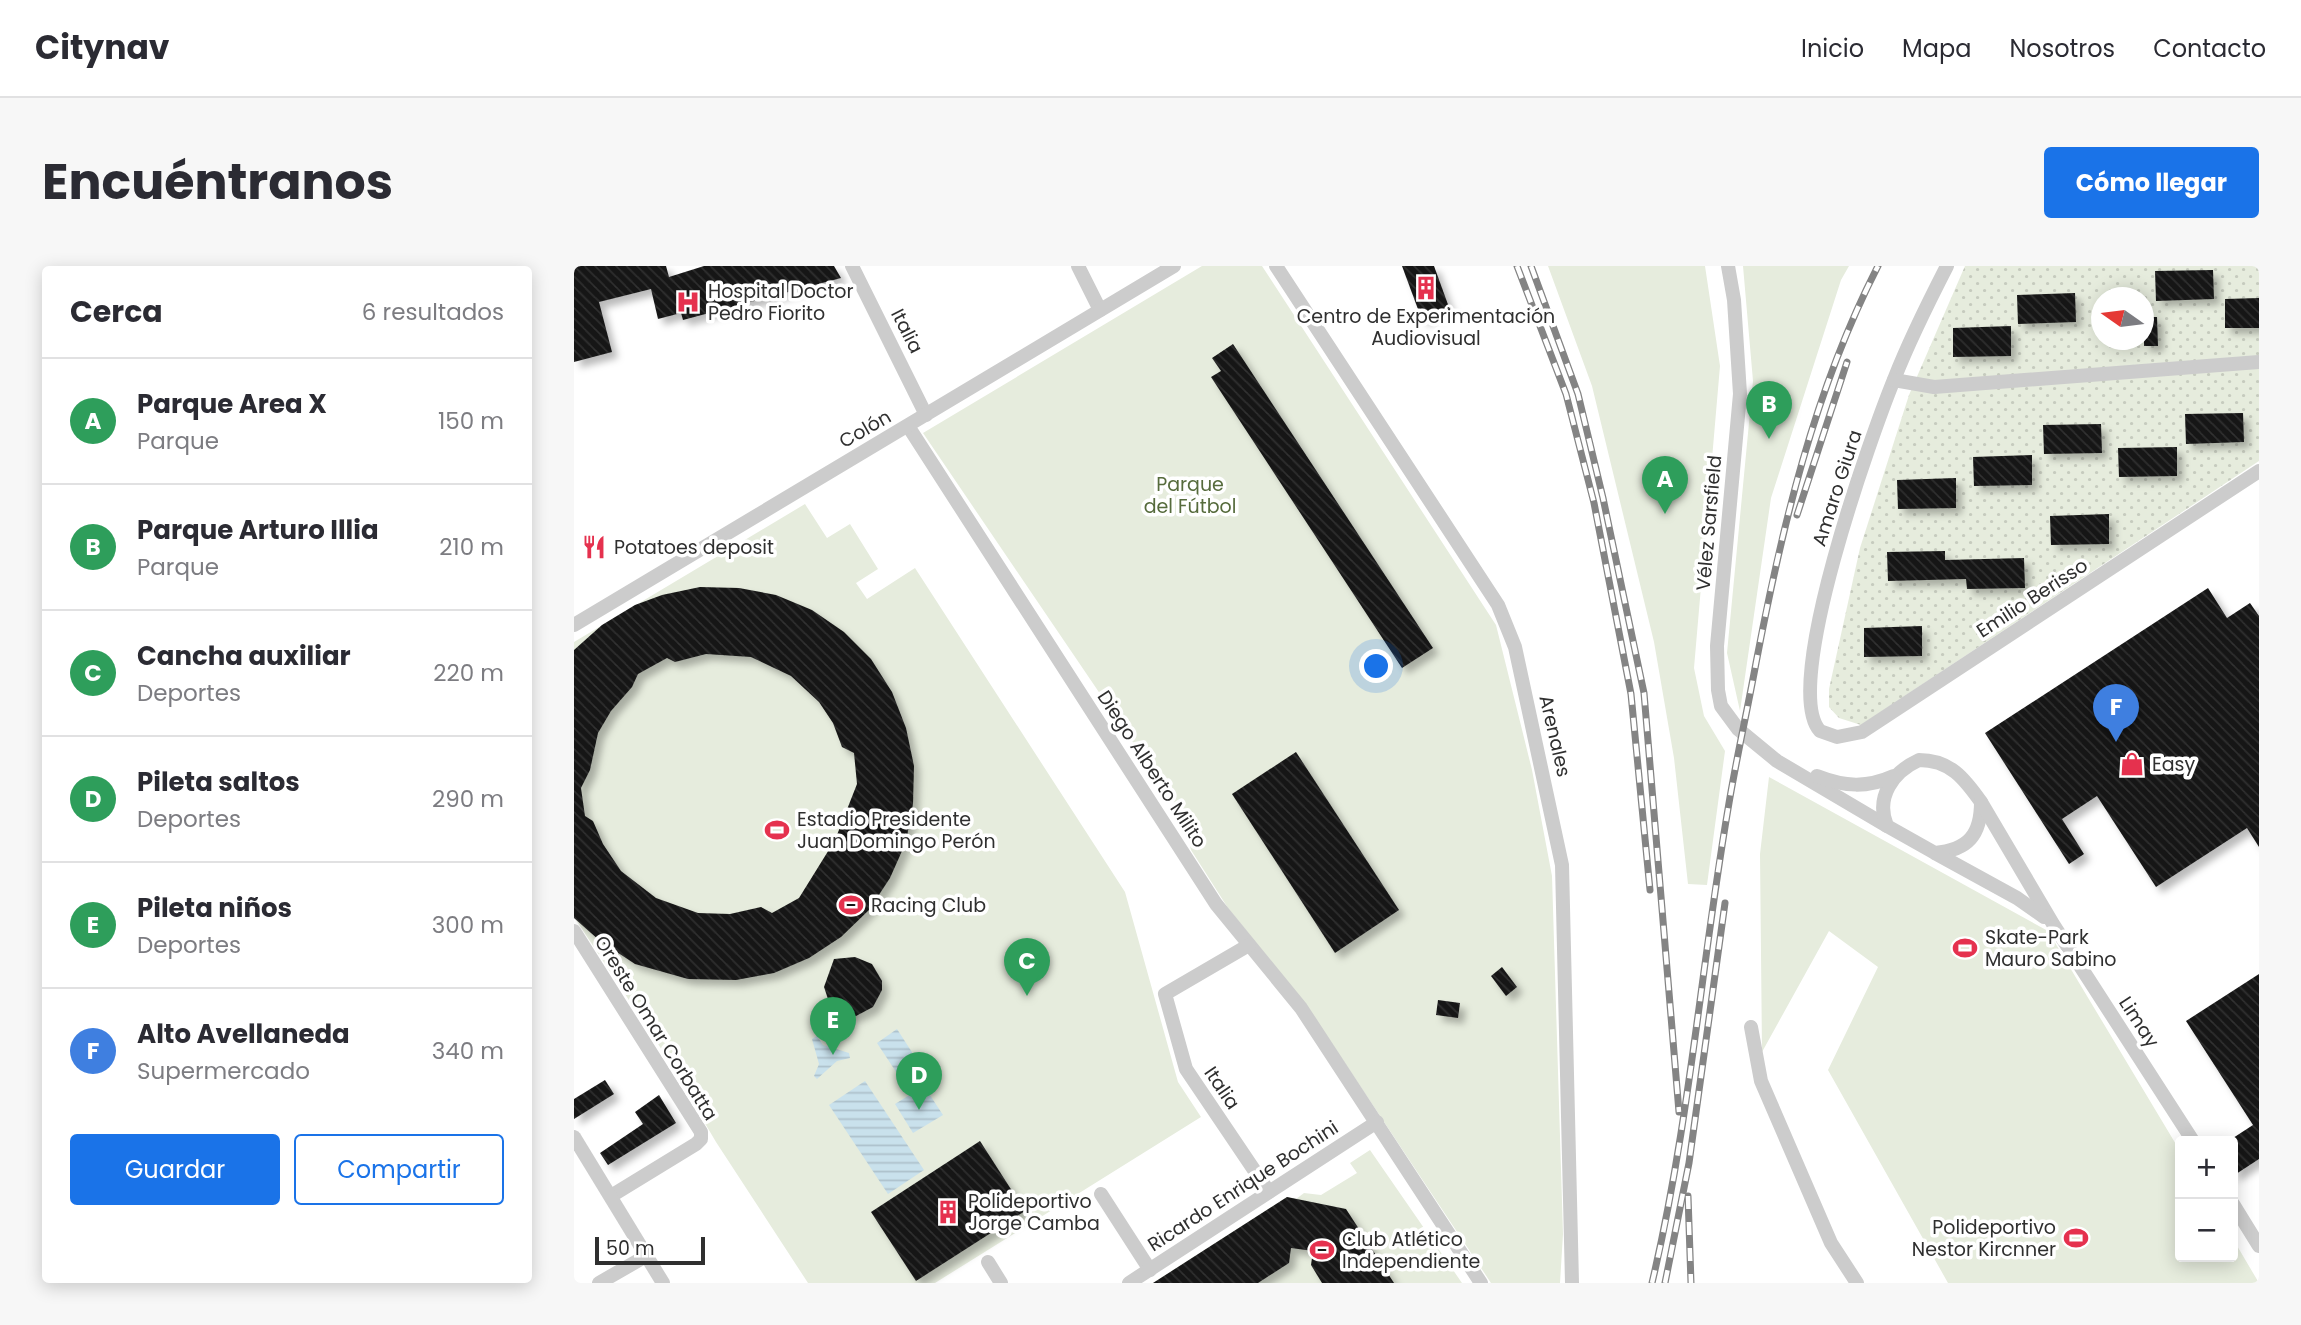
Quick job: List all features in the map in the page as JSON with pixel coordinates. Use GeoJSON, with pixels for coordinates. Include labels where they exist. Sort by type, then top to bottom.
{"type":"FeatureCollection","features":[{"type":"Feature","properties":{"kind":"street","name":"Italia"},"geometry":{"type":"LineString","coordinates":[[852,266],[926,415]]}},
{"type":"Feature","properties":{"kind":"street"},"geometry":{"type":"LineString","coordinates":[[1078,266],[1100,310]]}},
{"type":"Feature","properties":{"kind":"street","name":"Colón"},"geometry":{"type":"LineString","coordinates":[[574,625],[1174,266]]}},
{"type":"Feature","properties":{"kind":"street","name":"Arenales"},"geometry":{"type":"LineString","coordinates":[[1276,266],[1498,605],[1514,647],[1562,865],[1572,1283]]}},
{"type":"Feature","properties":{"kind":"street","name":"Vélez Sarsfield"},"geometry":{"type":"LineString","coordinates":[[1728,266],[1734,300],[1740,394],[1717,646],[1718,690],[1729,719],[1777,761],[1887,827]]}},
{"type":"Feature","properties":{"kind":"street","name":"Amaro Giura"},"geometry":{"type":"LineString","coordinates":[[1820,731],[1810,715],[1809,689],[1822,604],[1849,510],[1894,380],[1947,266]]}},
{"type":"Feature","properties":{"kind":"street"},"geometry":{"type":"LineString","coordinates":[[1894,380],[1934,387],[2259,362]]}},
{"type":"Feature","properties":{"kind":"street","name":"Diego Alberto Milito"},"geometry":{"type":"LineString","coordinates":[[908,426],[1216,904],[1301,1008],[1481,1283]]}},
{"type":"Feature","properties":{"kind":"street","name":"Emilio Berisso"},"geometry":{"type":"LineString","coordinates":[[1820,731],[1837,737],[1862,733],[2259,471]]}},
{"type":"Feature","properties":{"kind":"street"},"geometry":{"type":"LineString","coordinates":[[1919,760],[1940,761],[1952,768],[1981,802],[1981,816],[1973,839],[1963,847],[1935,853],[1887,827],[1884,798],[1896,776],[1919,760]]}},
{"type":"Feature","properties":{"kind":"street","name":"Vélez Sarsfield"},"geometry":{"type":"LineString","coordinates":[[1777,761],[1841,784],[1866,786],[1896,776]]}},
{"type":"Feature","properties":{"kind":"street","name":"Limay"},"geometry":{"type":"LineString","coordinates":[[1981,802],[2053,924],[2190,1136]]}},
{"type":"Feature","properties":{"kind":"street","name":"Limay"},"geometry":{"type":"LineString","coordinates":[[1935,853],[2033,907],[2053,924]]}},
{"type":"Feature","properties":{"kind":"street","name":"Oreste Omar Corbatta"},"geometry":{"type":"LineString","coordinates":[[574,931],[701,1132],[701,1139],[696,1144],[611,1196]]}},
{"type":"Feature","properties":{"kind":"street","name":"Italia"},"geometry":{"type":"LineString","coordinates":[[1249,945],[1165,994],[1186,1069],[1269,1192]]}},
{"type":"Feature","properties":{"kind":"street"},"geometry":{"type":"LineString","coordinates":[[1751,1027],[1761,1081],[1832,1243],[1857,1283]]}},
{"type":"Feature","properties":{"kind":"street","name":"Ricardo Enrique Bochini"},"geometry":{"type":"LineString","coordinates":[[1129,1283],[1377,1122]]}},
{"type":"Feature","properties":{"kind":"street"},"geometry":{"type":"LineString","coordinates":[[574,1137],[663,1283]]}},
{"type":"Feature","properties":{"kind":"street"},"geometry":{"type":"LineString","coordinates":[[1101,1194],[1150,1270]]}},
{"type":"Feature","properties":{"kind":"street"},"geometry":{"type":"LineString","coordinates":[[2238,1212],[2259,1245]]}},
{"type":"Feature","properties":{"kind":"street"},"geometry":{"type":"LineString","coordinates":[[599,1283],[646,1256]]}},
{"type":"Feature","properties":{"kind":"street"},"geometry":{"type":"LineString","coordinates":[[988,1262],[1001,1283]]}},
{"type":"Feature","properties":{"kind":"green space","name":"Parque del Fútbol"},"geometry":{"type":"Polygon","coordinates":[[[1202,266],[1262,266],[1496,625],[1532,770],[1552,876],[1563,1234],[1560,1283],[1491,1283],[1307,1006],[1228,908],[1191,850],[1183,816],[923,433],[1202,266]]]}},
{"type":"Feature","properties":{"kind":"green space"},"geometry":{"type":"Polygon","coordinates":[[[1548,266],[1705,266],[1720,366],[1694,668],[1704,716],[1725,751],[1707,885],[1688,884],[1674,758],[1654,642],[1592,386],[1548,266]]]}},
{"type":"Feature","properties":{"kind":"green space"},"geometry":{"type":"Polygon","coordinates":[[[1743,266],[1849,266],[1841,280],[1771,498],[1740,711],[1727,653],[1753,381],[1743,266]]]}},
{"type":"Feature","properties":{"kind":"green space"},"geometry":{"type":"Polygon","coordinates":[[[1965,266],[2259,266],[2259,461],[1861,725],[1839,718],[1829,707],[1829,689],[1860,548],[1909,395],[1965,266]]]}},
{"type":"Feature","properties":{"kind":"green space","name":"Racing Club"},"geometry":{"type":"Polygon","coordinates":[[[805,504],[827,538],[850,524],[878,569],[856,583],[867,599],[915,568],[1125,892],[1178,1082],[1201,1117],[935,1283],[808,1283],[716,1142],[660,1047],[574,917],[574,642],[805,504]]]}},
{"type":"Feature","properties":{"kind":"green space"},"geometry":{"type":"Polygon","coordinates":[[[1769,777],[2048,931],[2175,1143],[2175,1262],[2238,1262],[2238,1247],[2259,1283],[1948,1283],[1828,1070],[1878,967],[1829,931],[1762,1052],[1760,854],[1769,777]]]}},
{"type":"Feature","properties":{"kind":"green space","name":"Club Atlético Independiente"},"geometry":{"type":"Polygon","coordinates":[[[1370,1150],[1462,1283],[1153,1283],[1287,1197],[1296,1199],[1304,1193],[1321,1195],[1357,1173],[1350,1163],[1370,1150]]]}},
{"type":"Feature","properties":{"kind":"water"},"geometry":{"type":"Polygon","coordinates":[[[897,1029],[926,1074],[906,1087],[877,1043],[897,1029]]]}},
{"type":"Feature","properties":{"kind":"water"},"geometry":{"type":"Polygon","coordinates":[[[817,1036],[823,1045],[849,1053],[850,1058],[837,1061],[817,1079],[814,1076],[819,1064],[812,1039],[817,1036]]]}},
{"type":"Feature","properties":{"kind":"water"},"geometry":{"type":"Polygon","coordinates":[[[865,1081],[924,1170],[888,1194],[829,1105],[865,1081]]]}},
{"type":"Feature","properties":{"kind":"water"},"geometry":{"type":"Polygon","coordinates":[[[924,1086],[943,1115],[913,1133],[895,1104],[924,1086]]]}},
{"type":"Feature","properties":{"kind":"building","name":"Hospital Doctor Pedro Fiorito"},"geometry":{"type":"Polygon","coordinates":[[[574,266],[666,266],[669,277],[704,266],[834,266],[841,278],[683,320],[681,313],[658,319],[651,289],[599,302],[612,352],[574,362],[574,266]]]}},
{"type":"Feature","properties":{"kind":"building","name":"Centro de Experimentación Audiovisual"},"geometry":{"type":"Polygon","coordinates":[[[1402,266],[1434,266],[1450,310],[1422,320],[1402,266]]]}},
{"type":"Feature","properties":{"kind":"building"},"geometry":{"type":"Polygon","coordinates":[[[2213,270],[2214,299],[2156,301],[2155,271],[2213,270]]]}},
{"type":"Feature","properties":{"kind":"building"},"geometry":{"type":"Polygon","coordinates":[[[2075,293],[2076,322],[2018,324],[2017,295],[2075,293]]]}},
{"type":"Feature","properties":{"kind":"building"},"geometry":{"type":"Polygon","coordinates":[[[2259,298],[2259,328],[2225,328],[2225,299],[2259,298]]]}},
{"type":"Feature","properties":{"kind":"building"},"geometry":{"type":"Polygon","coordinates":[[[2154,317],[2157,317],[2158,346],[2154,346],[2154,317]]]}},
{"type":"Feature","properties":{"kind":"building"},"geometry":{"type":"Polygon","coordinates":[[[2011,326],[2011,356],[1953,357],[1953,328],[2011,326]]]}},
{"type":"Feature","properties":{"kind":"building"},"geometry":{"type":"Polygon","coordinates":[[[1233,344],[1433,648],[1402,668],[1211,377],[1221,371],[1212,358],[1233,344]]]}},
{"type":"Feature","properties":{"kind":"building"},"geometry":{"type":"Polygon","coordinates":[[[2243,413],[2244,442],[2186,444],[2185,414],[2243,413]]]}},
{"type":"Feature","properties":{"kind":"building"},"geometry":{"type":"Polygon","coordinates":[[[2101,424],[2102,453],[2044,454],[2043,425],[2101,424]]]}},
{"type":"Feature","properties":{"kind":"building"},"geometry":{"type":"Polygon","coordinates":[[[2177,447],[2177,476],[2119,477],[2118,448],[2177,447]]]}},
{"type":"Feature","properties":{"kind":"building"},"geometry":{"type":"Polygon","coordinates":[[[2032,455],[2032,485],[1974,486],[1973,457],[2032,455]]]}},
{"type":"Feature","properties":{"kind":"building"},"geometry":{"type":"Polygon","coordinates":[[[1956,478],[1956,508],[1898,509],[1897,480],[1956,478]]]}},
{"type":"Feature","properties":{"kind":"building"},"geometry":{"type":"Polygon","coordinates":[[[2109,514],[2109,544],[2051,545],[2050,516],[2109,514]]]}},
{"type":"Feature","properties":{"kind":"building"},"geometry":{"type":"Polygon","coordinates":[[[1945,551],[1945,560],[2024,558],[2025,588],[1967,589],[1966,579],[1888,581],[1887,552],[1945,551]]]}},
{"type":"Feature","properties":{"kind":"building"},"geometry":{"type":"Polygon","coordinates":[[[700,587],[739,588],[776,595],[812,610],[844,632],[871,659],[892,692],[906,728],[914,766],[913,804],[906,842],[890,878],[869,910],[841,937],[809,958],[774,973],[736,980],[688,979],[635,964],[600,941],[574,918],[574,650],[602,625],[635,605],[662,595],[700,587]],[[706,654],[675,662],[667,658],[638,674],[632,687],[611,711],[598,733],[590,770],[581,788],[585,816],[593,821],[603,844],[621,871],[656,898],[698,913],[730,914],[761,907],[772,913],[799,898],[835,840],[857,784],[854,753],[842,747],[833,723],[819,702],[791,676],[751,657],[706,654]]]}},
{"type":"Feature","properties":{"kind":"building","name":"Easy"},"geometry":{"type":"Polygon","coordinates":[[[2208,588],[2227,618],[2250,603],[2259,616],[2259,847],[2247,828],[2156,887],[2097,796],[2062,819],[2084,854],[2069,864],[1985,733],[2208,588]]]}},
{"type":"Feature","properties":{"kind":"building"},"geometry":{"type":"Polygon","coordinates":[[[1922,626],[1922,656],[1864,657],[1864,628],[1922,626]]]}},
{"type":"Feature","properties":{"kind":"building"},"geometry":{"type":"Polygon","coordinates":[[[1296,752],[1399,910],[1335,953],[1232,794],[1296,752]]]}},
{"type":"Feature","properties":{"kind":"building"},"geometry":{"type":"Polygon","coordinates":[[[855,957],[872,964],[882,981],[882,990],[873,1007],[856,1016],[838,1012],[830,1005],[824,987],[834,959],[855,957]]]}},
{"type":"Feature","properties":{"kind":"building"},"geometry":{"type":"Polygon","coordinates":[[[1502,967],[1517,987],[1506,996],[1491,976],[1502,967]]]}},
{"type":"Feature","properties":{"kind":"building"},"geometry":{"type":"Polygon","coordinates":[[[2259,974],[2259,1159],[2238,1173],[2236,1136],[2253,1125],[2186,1021],[2259,974]]]}},
{"type":"Feature","properties":{"kind":"building"},"geometry":{"type":"Polygon","coordinates":[[[1438,1000],[1460,1003],[1458,1018],[1436,1015],[1438,1000]]]}},
{"type":"Feature","properties":{"kind":"building"},"geometry":{"type":"Polygon","coordinates":[[[605,1080],[614,1094],[574,1119],[574,1099],[605,1080]]]}},
{"type":"Feature","properties":{"kind":"building"},"geometry":{"type":"Polygon","coordinates":[[[659,1095],[676,1123],[608,1165],[600,1153],[643,1124],[635,1112],[659,1095]]]}},
{"type":"Feature","properties":{"kind":"building","name":"Polideportivo Jorge Camba"},"geometry":{"type":"Polygon","coordinates":[[[980,1141],[1025,1211],[916,1281],[871,1212],[980,1141]]]}},
{"type":"Feature","properties":{"kind":"building"},"geometry":{"type":"Polygon","coordinates":[[[1287,1197],[1346,1209],[1394,1283],[1322,1283],[1311,1265],[1313,1251],[1291,1248],[1289,1263],[1258,1283],[1153,1283],[1287,1197]]]}},
{"type":"Feature","properties":{"kind":"railway"},"geometry":{"type":"LineString","coordinates":[[1517,266],[1566,394],[1594,503],[1631,694],[1650,890]]}},
{"type":"Feature","properties":{"kind":"railway"},"geometry":{"type":"LineString","coordinates":[[1531,266],[1578,394],[1644,693],[1679,1112]]}},
{"type":"Feature","properties":{"kind":"railway"},"geometry":{"type":"LineString","coordinates":[[1652,1283],[1676,1165],[1731,791],[1777,561],[1818,411],[1855,313],[1878,266]]}},
{"type":"Feature","properties":{"kind":"railway"},"geometry":{"type":"LineString","coordinates":[[1797,515],[1847,362]]}},
{"type":"Feature","properties":{"kind":"railway"},"geometry":{"type":"LineString","coordinates":[[1665,1283],[1689,1163],[1725,903]]}},
{"type":"Feature","properties":{"kind":"railway"},"geometry":{"type":"LineString","coordinates":[[1688,1196],[1691,1283]]}},
{"type":"Feature","properties":{"kind":"place","name":"Centro de Experimentación Audiovisual"},"geometry":{"type":"Point","coordinates":[1426,288]}},
{"type":"Feature","properties":{"kind":"place","name":"Hospital Doctor Pedro Fiorito"},"geometry":{"type":"Point","coordinates":[688,302]}},
{"type":"Feature","properties":{"kind":"place","name":"Parque Arturo Illia"},"geometry":{"type":"Point","coordinates":[1769,439]}},
{"type":"Feature","properties":{"kind":"place","name":"Parque Area X"},"geometry":{"type":"Point","coordinates":[1665,514]}},
{"type":"Feature","properties":{"kind":"place","name":"Potatoes deposit"},"geometry":{"type":"Point","coordinates":[594,547]}},
{"type":"Feature","properties":{"kind":"place","name":"Alto Avellaneda"},"geometry":{"type":"Point","coordinates":[2116,742]}},
{"type":"Feature","properties":{"kind":"place","name":"Easy"},"geometry":{"type":"Point","coordinates":[2132,764]}},
{"type":"Feature","properties":{"kind":"place","name":"Estadio Presidente Juan Domingo Perón"},"geometry":{"type":"Point","coordinates":[777,830]}},
{"type":"Feature","properties":{"kind":"place","name":"Racing Club"},"geometry":{"type":"Point","coordinates":[851,905]}},
{"type":"Feature","properties":{"kind":"place","name":"Skate-Park Mauro Sabino"},"geometry":{"type":"Point","coordinates":[1965,948]}},
{"type":"Feature","properties":{"kind":"place","name":"Cancha auxiliar"},"geometry":{"type":"Point","coordinates":[1027,996]}},
{"type":"Feature","properties":{"kind":"place","name":"Pileta niños"},"geometry":{"type":"Point","coordinates":[833,1055]}},
{"type":"Feature","properties":{"kind":"place","name":"Pileta saltos"},"geometry":{"type":"Point","coordinates":[919,1110]}},
{"type":"Feature","properties":{"kind":"place","name":"Polideportivo Jorge Camba"},"geometry":{"type":"Point","coordinates":[948,1212]}},
{"type":"Feature","properties":{"kind":"place","name":"Polideportivo Nestor Kircnner"},"geometry":{"type":"Point","coordinates":[2076,1238]}},
{"type":"Feature","properties":{"kind":"place","name":"Club Atlético Independiente"},"geometry":{"type":"Point","coordinates":[1322,1250]}}]}
